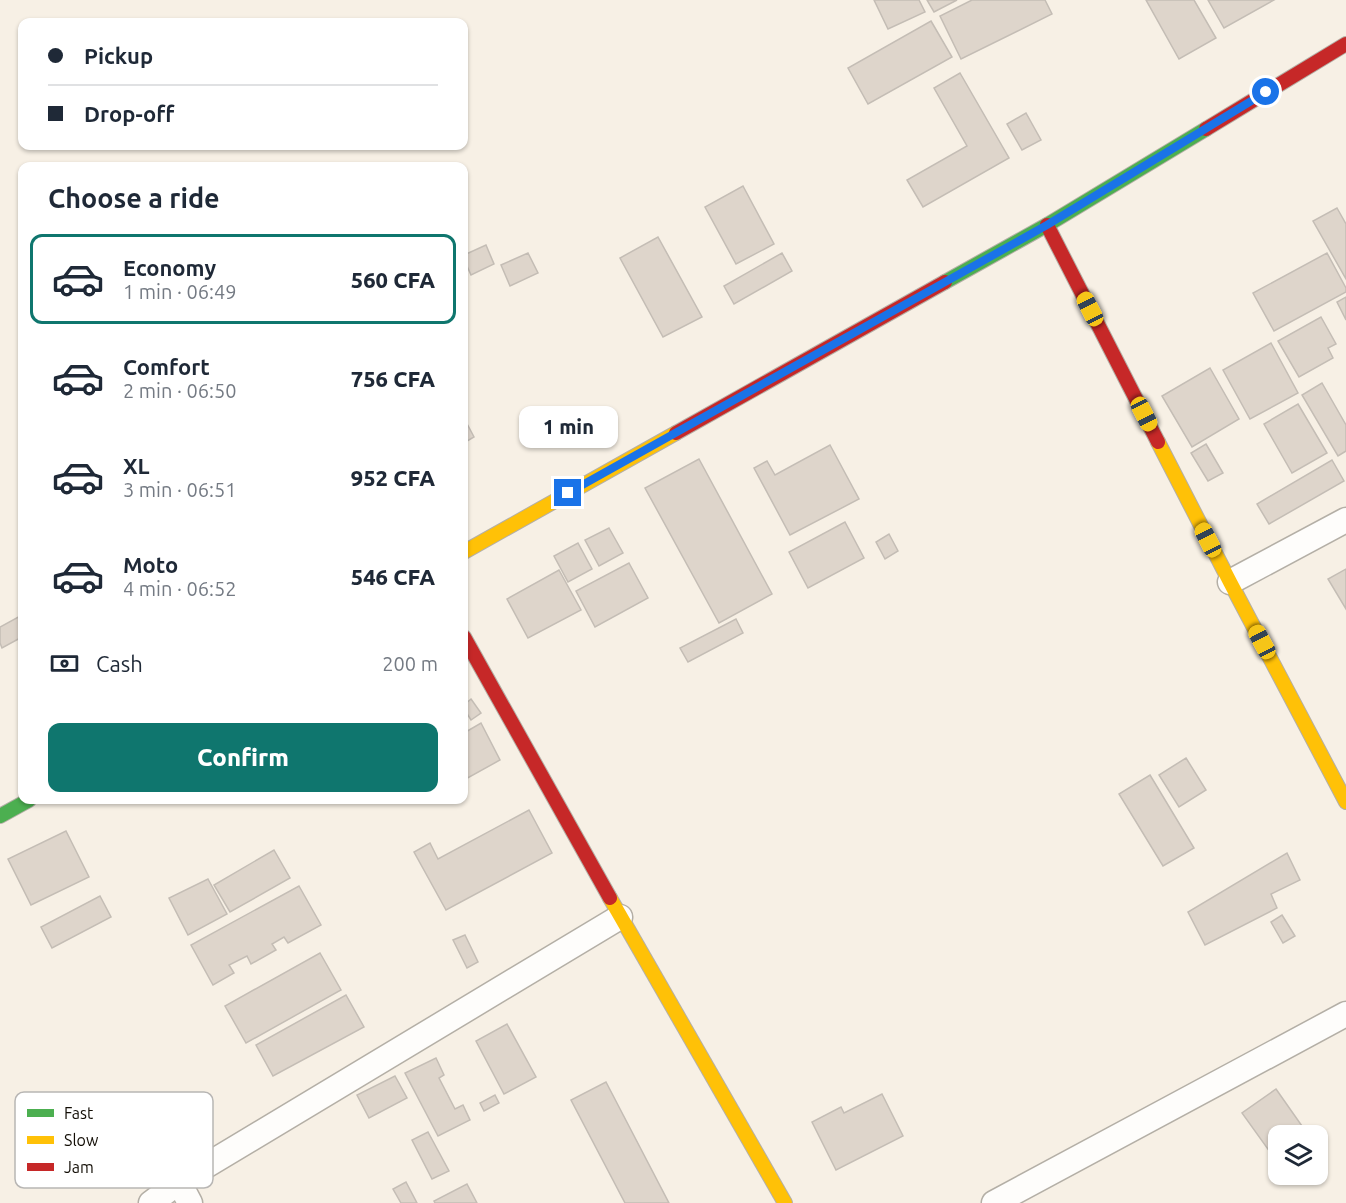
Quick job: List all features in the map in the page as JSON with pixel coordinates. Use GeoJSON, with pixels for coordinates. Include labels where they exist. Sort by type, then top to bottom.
{"type":"FeatureCollection","features":[{"type":"Feature","properties":{"kind":"street"},"geometry":{"type":"LineString","coordinates":[[468,550],[1047,225],[1346,44]]}},
{"type":"Feature","properties":{"kind":"street"},"geometry":{"type":"LineString","coordinates":[[1047,225],[1346,802]]}},
{"type":"Feature","properties":{"kind":"street"},"geometry":{"type":"LineString","coordinates":[[1230,582],[1346,520]]}},
{"type":"Feature","properties":{"kind":"street"},"geometry":{"type":"LineString","coordinates":[[468,644],[620,917],[785,1203]]}},
{"type":"Feature","properties":{"kind":"street"},"geometry":{"type":"LineString","coordinates":[[0,816],[22,804]]}},
{"type":"Feature","properties":{"kind":"street"},"geometry":{"type":"LineString","coordinates":[[213,1174],[620,917]]}},
{"type":"Feature","properties":{"kind":"street"},"geometry":{"type":"LineString","coordinates":[[994,1203],[1346,1014]]}},
{"type":"Feature","properties":{"kind":"street"},"geometry":{"type":"LineString","coordinates":[[151,1203],[184,1192]]}},
{"type":"Feature","properties":{"kind":"building"},"geometry":{"type":"Polygon","coordinates":[[[874,0],[919,0],[925,12],[888,29],[874,0]]]}},
{"type":"Feature","properties":{"kind":"building"},"geometry":{"type":"Polygon","coordinates":[[[927,0],[957,0],[934,12],[927,0]]]}},
{"type":"Feature","properties":{"kind":"building"},"geometry":{"type":"Polygon","coordinates":[[[972,0],[1045,0],[1052,14],[961,59],[940,16],[972,0]]]}},
{"type":"Feature","properties":{"kind":"building"},"geometry":{"type":"Polygon","coordinates":[[[1146,0],[1194,0],[1216,38],[1179,59],[1146,0]]]}},
{"type":"Feature","properties":{"kind":"building"},"geometry":{"type":"Polygon","coordinates":[[[1208,0],[1274,0],[1224,28],[1208,0]]]}},
{"type":"Feature","properties":{"kind":"building"},"geometry":{"type":"Polygon","coordinates":[[[931,21],[952,57],[868,104],[848,68],[931,21]]]}},
{"type":"Feature","properties":{"kind":"building"},"geometry":{"type":"Polygon","coordinates":[[[960,73],[1009,158],[923,207],[907,180],[967,146],[934,88],[960,73]]]}},
{"type":"Feature","properties":{"kind":"building"},"geometry":{"type":"Polygon","coordinates":[[[1026,113],[1041,140],[1022,150],[1007,124],[1026,113]]]}},
{"type":"Feature","properties":{"kind":"building"},"geometry":{"type":"Polygon","coordinates":[[[743,186],[774,244],[736,264],[705,207],[743,186]]]}},
{"type":"Feature","properties":{"kind":"building"},"geometry":{"type":"Polygon","coordinates":[[[1337,208],[1346,224],[1346,279],[1313,221],[1337,208]]]}},
{"type":"Feature","properties":{"kind":"building"},"geometry":{"type":"Polygon","coordinates":[[[658,237],[702,317],[663,337],[620,258],[658,237]]]}},
{"type":"Feature","properties":{"kind":"building"},"geometry":{"type":"Polygon","coordinates":[[[486,245],[494,264],[471,275],[468,268],[468,253],[486,245]]]}},
{"type":"Feature","properties":{"kind":"building"},"geometry":{"type":"Polygon","coordinates":[[[528,253],[538,273],[510,286],[501,265],[528,253]]]}},
{"type":"Feature","properties":{"kind":"building"},"geometry":{"type":"Polygon","coordinates":[[[782,253],[792,271],[734,304],[724,286],[782,253]]]}},
{"type":"Feature","properties":{"kind":"building"},"geometry":{"type":"Polygon","coordinates":[[[1327,253],[1346,292],[1274,331],[1253,293],[1327,253]]]}},
{"type":"Feature","properties":{"kind":"building"},"geometry":{"type":"Polygon","coordinates":[[[1346,297],[1346,320],[1337,302],[1346,297]]]}},
{"type":"Feature","properties":{"kind":"building"},"geometry":{"type":"Polygon","coordinates":[[[1321,317],[1336,344],[1328,348],[1333,358],[1299,377],[1278,341],[1321,317]]]}},
{"type":"Feature","properties":{"kind":"building"},"geometry":{"type":"Polygon","coordinates":[[[1271,343],[1298,393],[1250,419],[1223,370],[1271,343]]]}},
{"type":"Feature","properties":{"kind":"building"},"geometry":{"type":"Polygon","coordinates":[[[1210,368],[1239,419],[1192,447],[1162,396],[1210,368]]]}},
{"type":"Feature","properties":{"kind":"building"},"geometry":{"type":"Polygon","coordinates":[[[1322,383],[1346,425],[1346,451],[1338,456],[1302,395],[1322,383]]]}},
{"type":"Feature","properties":{"kind":"building"},"geometry":{"type":"Polygon","coordinates":[[[1298,404],[1327,453],[1292,473],[1264,424],[1298,404]]]}},
{"type":"Feature","properties":{"kind":"building"},"geometry":{"type":"Polygon","coordinates":[[[468,426],[474,437],[468,441],[468,426]]]}},
{"type":"Feature","properties":{"kind":"building"},"geometry":{"type":"Polygon","coordinates":[[[1206,444],[1223,473],[1208,481],[1191,453],[1206,444]]]}},
{"type":"Feature","properties":{"kind":"building"},"geometry":{"type":"Polygon","coordinates":[[[830,445],[859,499],[790,535],[754,468],[767,461],[775,475],[830,445]]]}},
{"type":"Feature","properties":{"kind":"building"},"geometry":{"type":"Polygon","coordinates":[[[699,459],[772,594],[719,623],[645,488],[699,459]]]}},
{"type":"Feature","properties":{"kind":"building"},"geometry":{"type":"Polygon","coordinates":[[[1332,460],[1344,481],[1269,524],[1257,504],[1332,460]]]}},
{"type":"Feature","properties":{"kind":"building"},"geometry":{"type":"Polygon","coordinates":[[[845,522],[864,558],[808,588],[789,552],[845,522]]]}},
{"type":"Feature","properties":{"kind":"building"},"geometry":{"type":"Polygon","coordinates":[[[609,528],[623,553],[599,566],[585,540],[609,528]]]}},
{"type":"Feature","properties":{"kind":"building"},"geometry":{"type":"Polygon","coordinates":[[[889,534],[898,551],[885,559],[876,542],[889,534]]]}},
{"type":"Feature","properties":{"kind":"building"},"geometry":{"type":"Polygon","coordinates":[[[578,543],[592,569],[568,582],[554,556],[578,543]]]}},
{"type":"Feature","properties":{"kind":"building"},"geometry":{"type":"Polygon","coordinates":[[[629,563],[648,598],[595,627],[576,591],[629,563]]]}},
{"type":"Feature","properties":{"kind":"building"},"geometry":{"type":"Polygon","coordinates":[[[1346,569],[1346,609],[1328,579],[1346,569]]]}},
{"type":"Feature","properties":{"kind":"building"},"geometry":{"type":"Polygon","coordinates":[[[559,570],[581,610],[528,638],[507,599],[559,570]]]}},
{"type":"Feature","properties":{"kind":"building"},"geometry":{"type":"Polygon","coordinates":[[[18,617],[18,639],[2,648],[0,627],[18,617]]]}},
{"type":"Feature","properties":{"kind":"building"},"geometry":{"type":"Polygon","coordinates":[[[736,619],[743,633],[688,662],[680,648],[736,619]]]}},
{"type":"Feature","properties":{"kind":"building"},"geometry":{"type":"Polygon","coordinates":[[[471,699],[481,713],[471,720],[468,715],[468,702],[471,699]]]}},
{"type":"Feature","properties":{"kind":"building"},"geometry":{"type":"Polygon","coordinates":[[[481,723],[500,760],[468,778],[468,731],[481,723]]]}},
{"type":"Feature","properties":{"kind":"building"},"geometry":{"type":"Polygon","coordinates":[[[1186,758],[1206,790],[1179,807],[1159,775],[1186,758]]]}},
{"type":"Feature","properties":{"kind":"building"},"geometry":{"type":"Polygon","coordinates":[[[1150,775],[1194,848],[1163,866],[1119,794],[1150,775]]]}},
{"type":"Feature","properties":{"kind":"building"},"geometry":{"type":"Polygon","coordinates":[[[529,810],[552,853],[446,910],[414,852],[430,843],[438,859],[529,810]]]}},
{"type":"Feature","properties":{"kind":"building"},"geometry":{"type":"Polygon","coordinates":[[[66,831],[89,877],[31,905],[8,859],[66,831]]]}},
{"type":"Feature","properties":{"kind":"building"},"geometry":{"type":"Polygon","coordinates":[[[274,850],[290,878],[230,912],[214,885],[274,850]]]}},
{"type":"Feature","properties":{"kind":"building"},"geometry":{"type":"Polygon","coordinates":[[[1287,853],[1300,880],[1271,894],[1277,908],[1205,945],[1188,912],[1287,853]]]}},
{"type":"Feature","properties":{"kind":"building"},"geometry":{"type":"Polygon","coordinates":[[[208,879],[227,914],[188,935],[169,898],[208,879]]]}},
{"type":"Feature","properties":{"kind":"building"},"geometry":{"type":"Polygon","coordinates":[[[299,886],[321,925],[288,943],[284,937],[272,944],[276,950],[251,964],[247,956],[229,965],[234,973],[213,985],[191,945],[299,886]]]}},
{"type":"Feature","properties":{"kind":"building"},"geometry":{"type":"Polygon","coordinates":[[[100,896],[111,917],[52,948],[41,927],[100,896]]]}},
{"type":"Feature","properties":{"kind":"building"},"geometry":{"type":"Polygon","coordinates":[[[1282,915],[1295,936],[1283,943],[1271,922],[1282,915]]]}},
{"type":"Feature","properties":{"kind":"building"},"geometry":{"type":"Polygon","coordinates":[[[465,935],[478,962],[467,968],[453,940],[465,935]]]}},
{"type":"Feature","properties":{"kind":"building"},"geometry":{"type":"Polygon","coordinates":[[[320,953],[341,990],[246,1043],[225,1006],[320,953]]]}},
{"type":"Feature","properties":{"kind":"building"},"geometry":{"type":"Polygon","coordinates":[[[346,995],[364,1027],[273,1076],[256,1045],[346,995]]]}},
{"type":"Feature","properties":{"kind":"building"},"geometry":{"type":"Polygon","coordinates":[[[507,1024],[536,1077],[504,1094],[476,1041],[507,1024]]]}},
{"type":"Feature","properties":{"kind":"building"},"geometry":{"type":"Polygon","coordinates":[[[436,1058],[444,1075],[439,1078],[455,1109],[463,1105],[470,1120],[438,1136],[405,1073],[436,1058]]]}},
{"type":"Feature","properties":{"kind":"building"},"geometry":{"type":"Polygon","coordinates":[[[395,1076],[407,1098],[369,1118],[357,1095],[395,1076]]]}},
{"type":"Feature","properties":{"kind":"building"},"geometry":{"type":"Polygon","coordinates":[[[606,1082],[669,1203],[625,1203],[571,1100],[606,1082]]]}},
{"type":"Feature","properties":{"kind":"building"},"geometry":{"type":"Polygon","coordinates":[[[1276,1089],[1301,1125],[1268,1125],[1268,1149],[1242,1113],[1276,1089]]]}},
{"type":"Feature","properties":{"kind":"building"},"geometry":{"type":"Polygon","coordinates":[[[882,1094],[903,1136],[836,1170],[812,1122],[841,1107],[844,1113],[882,1094]]]}},
{"type":"Feature","properties":{"kind":"building"},"geometry":{"type":"Polygon","coordinates":[[[495,1095],[499,1103],[484,1111],[480,1103],[495,1095]]]}},
{"type":"Feature","properties":{"kind":"building"},"geometry":{"type":"Polygon","coordinates":[[[428,1132],[449,1171],[432,1179],[412,1140],[428,1132]]]}},
{"type":"Feature","properties":{"kind":"building"},"geometry":{"type":"Polygon","coordinates":[[[406,1182],[417,1203],[401,1203],[393,1189],[406,1182]]]}},
{"type":"Feature","properties":{"kind":"building"},"geometry":{"type":"Polygon","coordinates":[[[467,1184],[477,1203],[435,1203],[434,1201],[467,1184]]]}},
{"type":"Feature","properties":{"kind":"traffic: fast"},"geometry":{"type":"LineString","coordinates":[[945,282],[1047,225],[1206,129]]}},
{"type":"Feature","properties":{"kind":"traffic: fast"},"geometry":{"type":"LineString","coordinates":[[0,816],[22,804]]}},
{"type":"Feature","properties":{"kind":"traffic: slow"},"geometry":{"type":"LineString","coordinates":[[468,550],[676,433]]}},
{"type":"Feature","properties":{"kind":"traffic: slow"},"geometry":{"type":"LineString","coordinates":[[1158,442],[1346,802]]}},
{"type":"Feature","properties":{"kind":"traffic: slow"},"geometry":{"type":"LineString","coordinates":[[610,898],[785,1203]]}},
{"type":"Feature","properties":{"kind":"traffic: jam"},"geometry":{"type":"LineString","coordinates":[[1206,129],[1346,44]]}},
{"type":"Feature","properties":{"kind":"traffic: jam"},"geometry":{"type":"LineString","coordinates":[[1047,225],[1158,442]]}},
{"type":"Feature","properties":{"kind":"traffic: jam"},"geometry":{"type":"LineString","coordinates":[[676,433],[945,282]]}},
{"type":"Feature","properties":{"kind":"traffic: jam"},"geometry":{"type":"LineString","coordinates":[[468,644],[610,898]]}},
{"type":"Feature","properties":{"kind":"route"},"geometry":{"type":"LineString","coordinates":[[568,493],[1047,225],[1266,92]]}}]}
